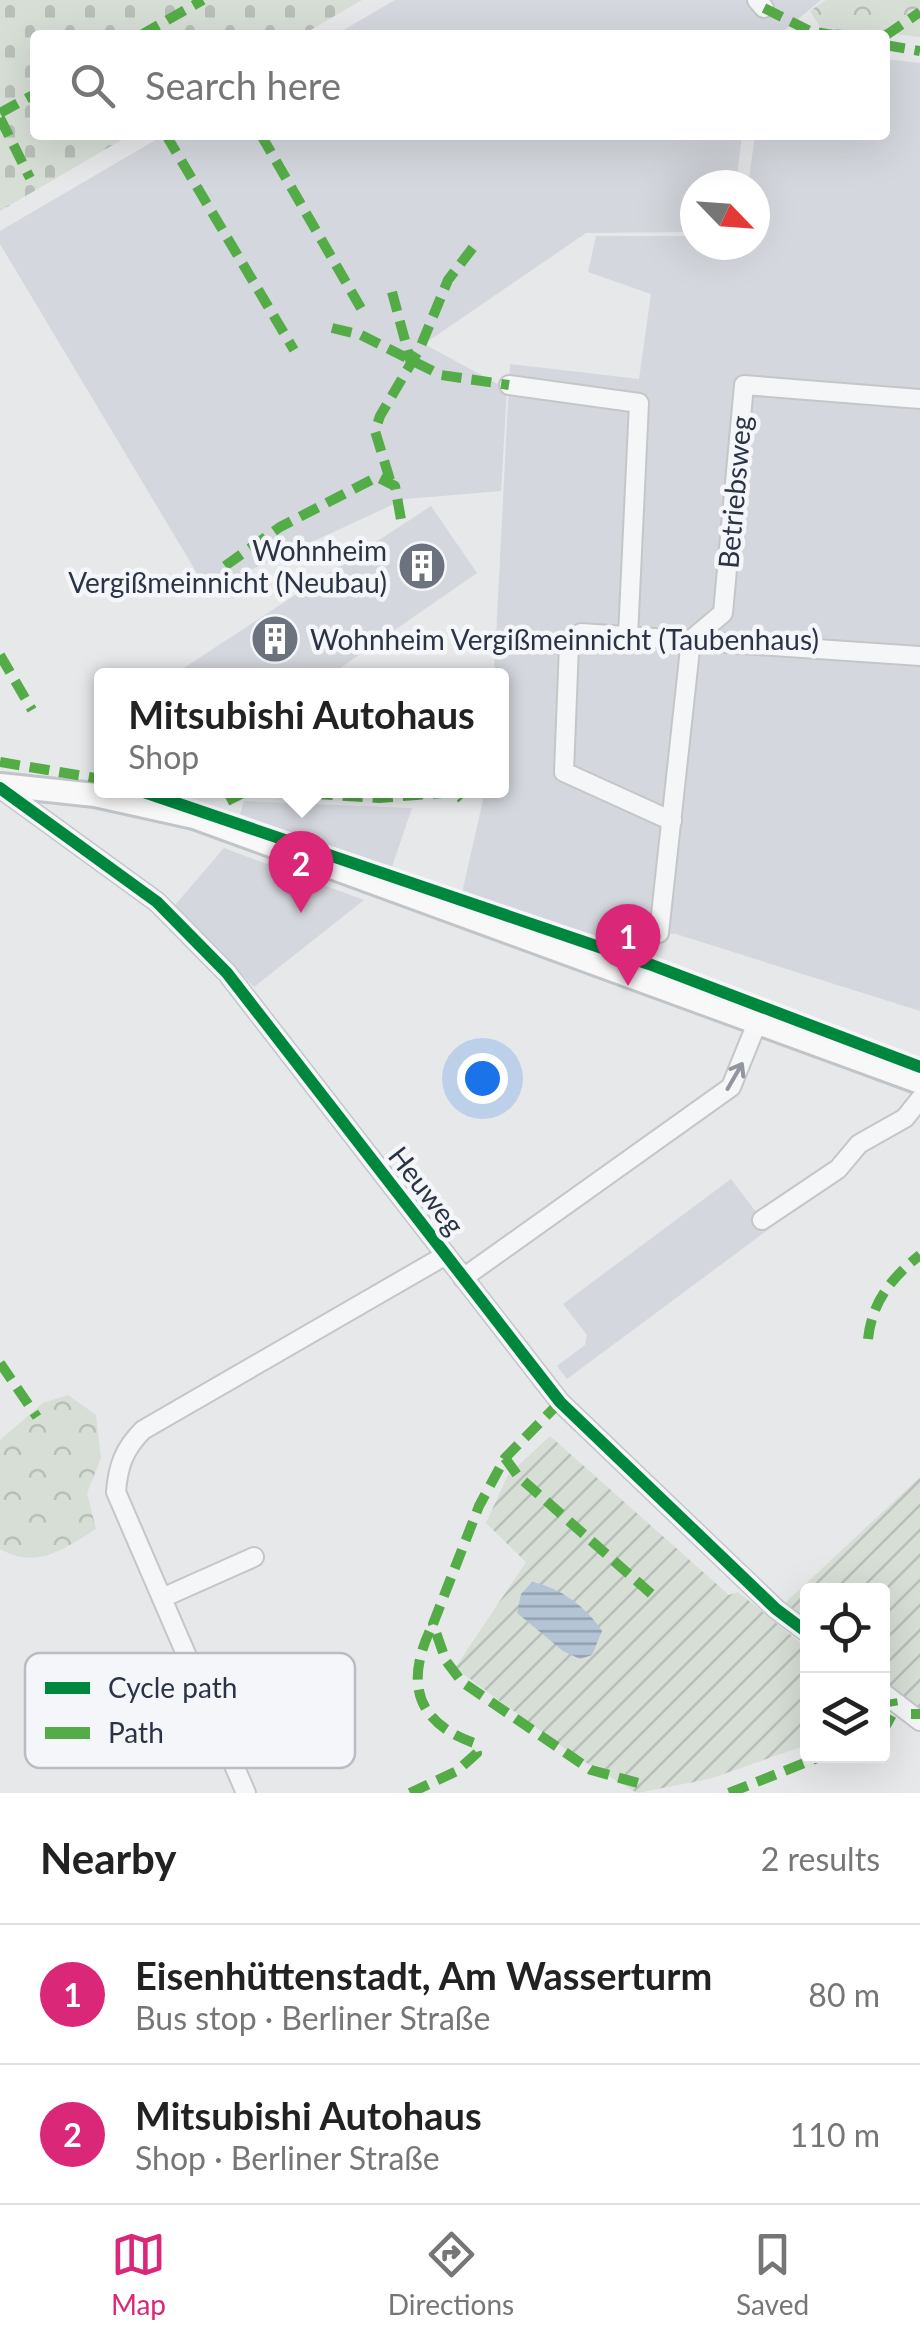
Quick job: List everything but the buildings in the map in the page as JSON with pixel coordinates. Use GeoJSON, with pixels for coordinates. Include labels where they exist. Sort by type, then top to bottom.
{"type":"FeatureCollection","features":[{"type":"Feature","properties":{"kind":"main road"},"geometry":{"type":"LineString","coordinates":[[0,786],[94,795]]}},
{"type":"Feature","properties":{"kind":"main road"},"geometry":{"type":"LineString","coordinates":[[108,798],[194,818],[920,1082]]}},
{"type":"Feature","properties":{"kind":"street","name":"Betriebsweg"},"geometry":{"type":"LineString","coordinates":[[691,640],[722,614],[744,384],[920,399]]}},
{"type":"Feature","properties":{"kind":"street"},"geometry":{"type":"LineString","coordinates":[[509,385],[639,404],[628,636]]}},
{"type":"Feature","properties":{"kind":"street"},"geometry":{"type":"LineString","coordinates":[[672,822],[564,772],[569,645],[581,634],[920,656]]}},
{"type":"Feature","properties":{"kind":"street"},"geometry":{"type":"LineString","coordinates":[[659,933],[691,640]]}},
{"type":"Feature","properties":{"kind":"street","name":"Heuweg"},"geometry":{"type":"LineString","coordinates":[[0,786],[157,902],[227,973],[560,1402],[800,1626]]}},
{"type":"Feature","properties":{"kind":"street","name":"Heuweg"},"geometry":{"type":"LineString","coordinates":[[464,1278],[731,1087],[757,1023]]}},
{"type":"Feature","properties":{"kind":"street"},"geometry":{"type":"LineString","coordinates":[[762,1220],[838,1168],[859,1144],[905,1118],[920,1099]]}},
{"type":"Feature","properties":{"kind":"street","name":"Heuweg"},"geometry":{"type":"LineString","coordinates":[[185,1653],[116,1492],[118,1466],[128,1444],[143,1430],[446,1255]]}},
{"type":"Feature","properties":{"kind":"street"},"geometry":{"type":"LineString","coordinates":[[162,1598],[254,1557]]}},
{"type":"Feature","properties":{"kind":"street"},"geometry":{"type":"LineString","coordinates":[[890,1698],[920,1721]]}},
{"type":"Feature","properties":{"kind":"street","name":"Heuweg"},"geometry":{"type":"LineString","coordinates":[[235,1768],[246,1793]]}},
{"type":"Feature","properties":{"kind":"shaded area"},"geometry":{"type":"Polygon","coordinates":[[[395,0],[821,0],[785,30],[344,30],[395,0]]]}},
{"type":"Feature","properties":{"kind":"shaded area"},"geometry":{"type":"Polygon","coordinates":[[[890,60],[920,63],[920,1011],[676,934],[646,932],[640,950],[462,893],[483,798],[509,798],[509,668],[494,668],[510,364],[639,379],[651,294],[588,272],[596,236],[680,236],[680,260],[770,260],[770,170],[750,170],[754,140],[890,140],[890,60]]]}},
{"type":"Feature","properties":{"kind":"shaded area"},"geometry":{"type":"Polygon","coordinates":[[[155,140],[741,140],[738,170],[680,170],[680,232],[586,233],[424,344],[507,389],[501,491],[405,499],[207,590],[0,244],[0,231],[155,140]]]}},
{"type":"Feature","properties":{"kind":"shaded area"},"geometry":{"type":"Polygon","coordinates":[[[431,506],[477,573],[340,668],[184,668],[431,506]]]}},
{"type":"Feature","properties":{"kind":"shaded area"},"geometry":{"type":"Polygon","coordinates":[[[244,801],[412,808],[391,870],[240,814],[244,801]]]}},
{"type":"Feature","properties":{"kind":"shaded area"},"geometry":{"type":"Polygon","coordinates":[[[224,848],[364,900],[254,987],[175,905],[224,848]]]}},
{"type":"Feature","properties":{"kind":"shaded area"},"geometry":{"type":"Polygon","coordinates":[[[731,1179],[769,1229],[567,1379],[557,1366],[585,1345],[587,1335],[563,1304],[731,1179]]]}},
{"type":"Feature","properties":{"kind":"green space"},"geometry":{"type":"Polygon","coordinates":[[[0,0],[362,0],[311,30],[30,30],[30,140],[121,140],[0,211],[0,0]]]}},
{"type":"Feature","properties":{"kind":"green space"},"geometry":{"type":"Polygon","coordinates":[[[826,0],[920,0],[920,37],[890,33],[890,30],[822,30],[810,11],[826,0]]]}},
{"type":"Feature","properties":{"kind":"green space"},"geometry":{"type":"Polygon","coordinates":[[[68,1395],[96,1415],[101,1458],[87,1493],[96,1529],[50,1554],[26,1558],[14,1555],[0,1549],[0,1440],[43,1403],[68,1395]]]}},
{"type":"Feature","properties":{"kind":"green space"},"geometry":{"type":"Polygon","coordinates":[[[550,1436],[729,1595],[738,1592],[800,1642],[800,1747],[709,1779],[637,1793],[575,1756],[455,1668],[526,1562],[486,1523],[508,1475],[550,1436]]]}},
{"type":"Feature","properties":{"kind":"green space"},"geometry":{"type":"Polygon","coordinates":[[[920,1477],[920,1710],[890,1686],[890,1583],[806,1583],[920,1477]]]}},
{"type":"Feature","properties":{"kind":"green space"},"geometry":{"type":"Polygon","coordinates":[[[800,1589],[800,1617],[784,1604],[800,1589]]]}},
{"type":"Feature","properties":{"kind":"water"},"geometry":{"type":"Polygon","coordinates":[[[532,1582],[563,1594],[596,1622],[602,1631],[592,1655],[580,1659],[563,1651],[517,1613],[521,1594],[532,1582]]]}},
{"type":"Feature","properties":{"kind":"marked path"},"geometry":{"type":"LineString","coordinates":[[150,30],[203,0]]}},
{"type":"Feature","properties":{"kind":"marked path"},"geometry":{"type":"LineString","coordinates":[[764,8],[808,30]]}},
{"type":"Feature","properties":{"kind":"marked path"},"geometry":{"type":"LineString","coordinates":[[890,33],[920,12]]}},
{"type":"Feature","properties":{"kind":"marked path"},"geometry":{"type":"LineString","coordinates":[[890,46],[920,51]]}},
{"type":"Feature","properties":{"kind":"marked path"},"geometry":{"type":"LineString","coordinates":[[0,113],[30,97]]}},
{"type":"Feature","properties":{"kind":"marked path"},"geometry":{"type":"LineString","coordinates":[[0,118],[30,178]]}},
{"type":"Feature","properties":{"kind":"marked path"},"geometry":{"type":"LineString","coordinates":[[169,140],[294,350]]}},
{"type":"Feature","properties":{"kind":"marked path"},"geometry":{"type":"LineString","coordinates":[[264,140],[362,310]]}},
{"type":"Feature","properties":{"kind":"marked path"},"geometry":{"type":"LineString","coordinates":[[390,480],[375,431],[380,416],[420,348],[448,280],[478,241]]}},
{"type":"Feature","properties":{"kind":"marked path"},"geometry":{"type":"LineString","coordinates":[[392,292],[411,363]]}},
{"type":"Feature","properties":{"kind":"marked path"},"geometry":{"type":"LineString","coordinates":[[332,328],[361,335],[441,375],[509,385]]}},
{"type":"Feature","properties":{"kind":"marked path"},"geometry":{"type":"LineString","coordinates":[[225,566],[280,527],[377,477],[395,486],[402,525]]}},
{"type":"Feature","properties":{"kind":"marked path"},"geometry":{"type":"LineString","coordinates":[[0,655],[32,710]]}},
{"type":"Feature","properties":{"kind":"marked path"},"geometry":{"type":"LineString","coordinates":[[0,762],[94,778]]}},
{"type":"Feature","properties":{"kind":"marked path"},"geometry":{"type":"LineString","coordinates":[[227,801],[233,798]]}},
{"type":"Feature","properties":{"kind":"marked path"},"geometry":{"type":"LineString","coordinates":[[868,1339],[885,1292],[920,1255]]}},
{"type":"Feature","properties":{"kind":"marked path"},"geometry":{"type":"LineString","coordinates":[[0,1363],[37,1417]]}},
{"type":"Feature","properties":{"kind":"marked path"},"geometry":{"type":"LineString","coordinates":[[560,1402],[505,1458],[479,1506],[433,1624],[446,1661],[462,1682],[591,1770],[638,1783]]}},
{"type":"Feature","properties":{"kind":"marked path"},"geometry":{"type":"LineString","coordinates":[[505,1458],[518,1476],[657,1599]]}},
{"type":"Feature","properties":{"kind":"marked path"},"geometry":{"type":"LineString","coordinates":[[410,1793],[457,1771],[477,1753],[474,1743],[438,1723],[420,1696],[419,1662],[433,1624]]}},
{"type":"Feature","properties":{"kind":"marked path"},"geometry":{"type":"LineString","coordinates":[[890,1718],[894,1711],[892,1699]]}},
{"type":"Feature","properties":{"kind":"marked path"},"geometry":{"type":"LineString","coordinates":[[911,1714],[920,1714]]}},
{"type":"Feature","properties":{"kind":"marked path"},"geometry":{"type":"LineString","coordinates":[[729,1793],[804,1763]]}},
{"type":"Feature","properties":{"kind":"cycle path"},"geometry":{"type":"LineString","coordinates":[[0,788],[157,902],[227,973],[560,1402],[776,1609],[800,1627]]}},
{"type":"Feature","properties":{"kind":"cycle path"},"geometry":{"type":"LineString","coordinates":[[161,798],[649,964],[920,1067]]}},
{"type":"Feature","properties":{"kind":"place","name":"Wohnheim Vergißmeinnicht (Neubau)"},"geometry":{"type":"Point","coordinates":[422,566]}},
{"type":"Feature","properties":{"kind":"place","name":"Wohnheim Vergißmeinnicht (Taubenhaus)"},"geometry":{"type":"Point","coordinates":[275,639]}},
{"type":"Feature","properties":{"kind":"place","name":"Mitsubishi Autohaus"},"geometry":{"type":"Point","coordinates":[301,913]}},
{"type":"Feature","properties":{"kind":"place","name":"Eisenhüttenstadt, Am Wasserturm"},"geometry":{"type":"Point","coordinates":[628,986]}}]}
